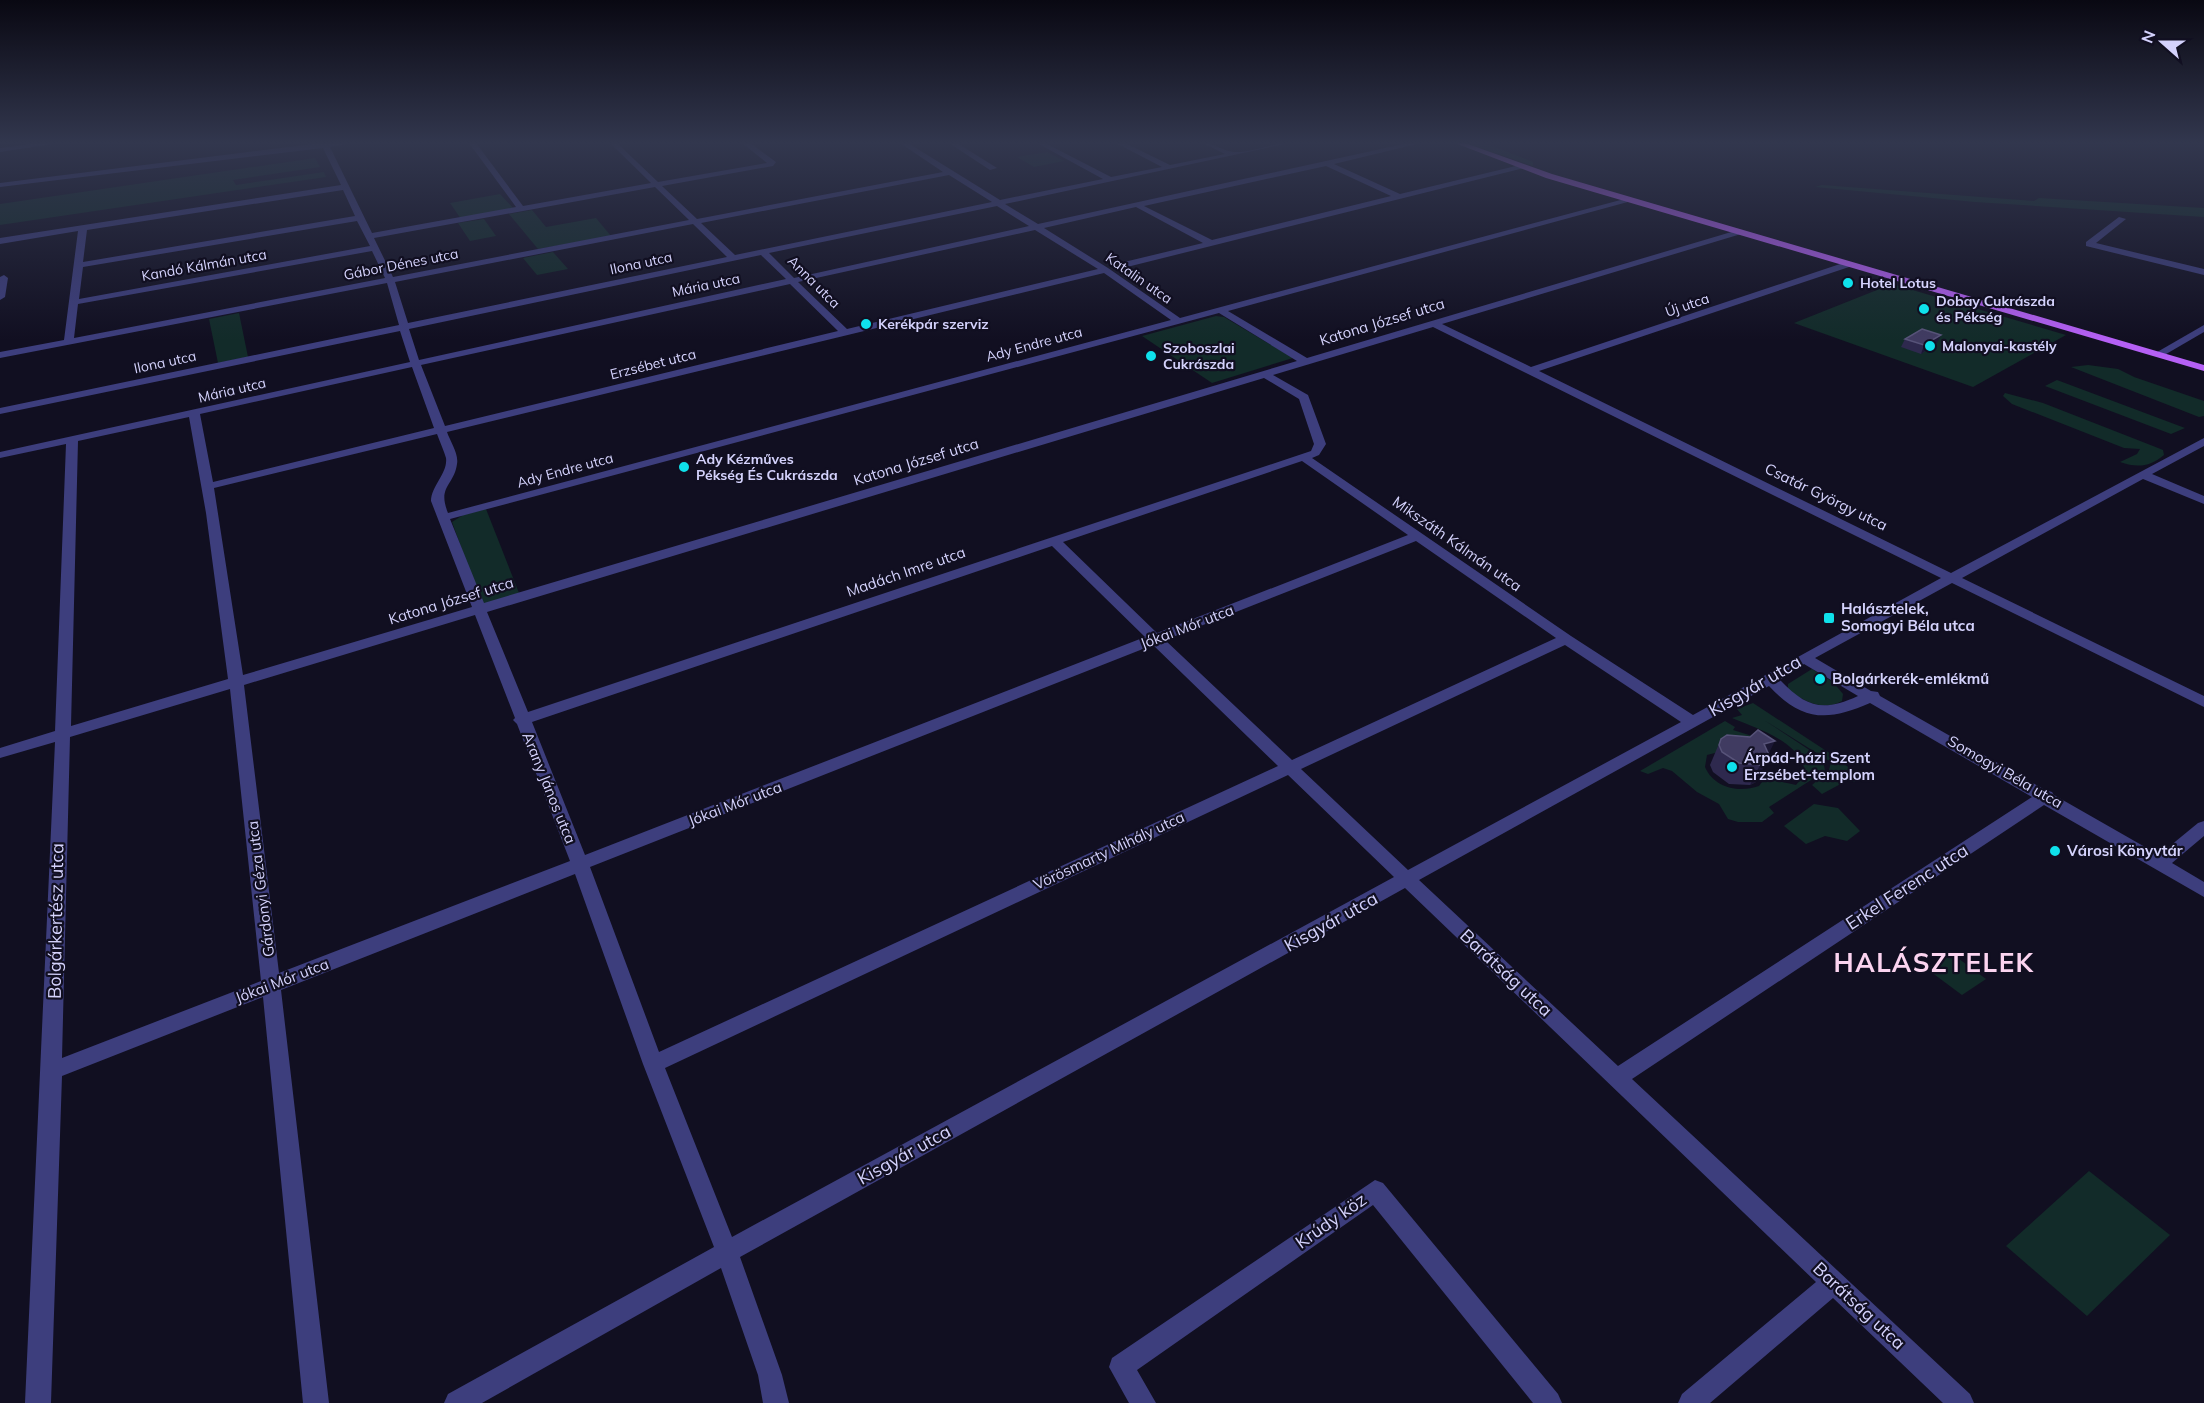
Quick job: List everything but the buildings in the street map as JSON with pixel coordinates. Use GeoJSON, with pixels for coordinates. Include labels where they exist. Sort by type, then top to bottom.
{"type":"FeatureCollection","features":[{"type":"Feature","properties":{"kind":"main road"},"geometry":{"type":"LineString","coordinates":[[1659,208],[2204,368]]}},
{"type":"Feature","properties":{"kind":"street"},"geometry":{"type":"LineString","coordinates":[[0,241],[204,208]]}},
{"type":"Feature","properties":{"kind":"street","name":"Arany János utca"},"geometry":{"type":"LineString","coordinates":[[355,208],[390,280],[402,326],[452,460],[452,467],[436,494],[521,720],[580,864],[653,1064],[726,1252],[770,1375],[776,1403]]}},
{"type":"Feature","properties":{"kind":"street"},"geometry":{"type":"LineString","coordinates":[[369,236],[524,208]]}},
{"type":"Feature","properties":{"kind":"street"},"geometry":{"type":"LineString","coordinates":[[680,208],[733,258]]}},
{"type":"Feature","properties":{"kind":"street","name":"Gábor Dénes utca"},"geometry":{"type":"LineString","coordinates":[[0,355],[769,208]]}},
{"type":"Feature","properties":{"kind":"street","name":"Ilona utca"},"geometry":{"type":"LineString","coordinates":[[0,411],[971,208]]}},
{"type":"Feature","properties":{"kind":"street","name":"Katalin utca"},"geometry":{"type":"LineString","coordinates":[[1006,208],[1105,270],[1178,321]]}},
{"type":"Feature","properties":{"kind":"street","name":"Mária utca"},"geometry":{"type":"LineString","coordinates":[[0,455],[1121,208]]}},
{"type":"Feature","properties":{"kind":"street"},"geometry":{"type":"LineString","coordinates":[[1144,208],[1210,243]]}},
{"type":"Feature","properties":{"kind":"street"},"geometry":{"type":"LineString","coordinates":[[1123,265],[1353,208]]}},
{"type":"Feature","properties":{"kind":"street","name":"Ady Endre utca"},"geometry":{"type":"LineString","coordinates":[[445,517],[1599,208]]}},
{"type":"Feature","properties":{"kind":"street"},"geometry":{"type":"LineString","coordinates":[[80,265],[360,218]]}},
{"type":"Feature","properties":{"kind":"street"},"geometry":{"type":"LineString","coordinates":[[2122,219],[2089,244],[2204,272]]}},
{"type":"Feature","properties":{"kind":"street"},"geometry":{"type":"LineString","coordinates":[[69,341],[83,228]]}},
{"type":"Feature","properties":{"kind":"street","name":"Katona József utca"},"geometry":{"type":"LineString","coordinates":[[0,753],[1738,232]]}},
{"type":"Feature","properties":{"kind":"street","name":"Kandó Kálmán utca"},"geometry":{"type":"LineString","coordinates":[[75,302],[374,248]]}},
{"type":"Feature","properties":{"kind":"street","name":"Anna utca"},"geometry":{"type":"LineString","coordinates":[[763,252],[794,280],[845,333]]}},
{"type":"Feature","properties":{"kind":"street","name":"Új utca"},"geometry":{"type":"LineString","coordinates":[[1533,370],[1849,264]]}},
{"type":"Feature","properties":{"kind":"street","name":"Erzsébet utca"},"geometry":{"type":"LineString","coordinates":[[209,486],[1105,270]]}},
{"type":"Feature","properties":{"kind":"street"},"geometry":{"type":"LineString","coordinates":[[0,297],[4,278]]}},
{"type":"Feature","properties":{"kind":"street"},"geometry":{"type":"LineString","coordinates":[[1220,310],[1306,362]]}},
{"type":"Feature","properties":{"kind":"street","name":"Csatár György utca"},"geometry":{"type":"LineString","coordinates":[[1433,323],[1533,370],[2204,702]]}},
{"type":"Feature","properties":{"kind":"street"},"geometry":{"type":"LineString","coordinates":[[2157,355],[2204,328]]}},
{"type":"Feature","properties":{"kind":"street"},"geometry":{"type":"LineString","coordinates":[[1265,374],[1307,401],[1320,444],[1315,453],[1303,457]]}},
{"type":"Feature","properties":{"kind":"street","name":"Gárdonyi Géza utca"},"geometry":{"type":"LineString","coordinates":[[194,412],[209,486],[236,682],[272,985],[316,1403]]}},
{"type":"Feature","properties":{"kind":"street","name":"Bolgárkertész utca"},"geometry":{"type":"LineString","coordinates":[[38,1403],[52,1071],[72,439]]}},
{"type":"Feature","properties":{"kind":"street","name":"Kisgyár utca"},"geometry":{"type":"LineString","coordinates":[[457,1403],[726,1252],[1771,679],[1804,658],[2204,441]]}},
{"type":"Feature","properties":{"kind":"street","name":"Mikszáth Kálmán utca"},"geometry":{"type":"LineString","coordinates":[[1303,457],[1566,639],[1693,722]]}},
{"type":"Feature","properties":{"kind":"street","name":"Madách Imre utca"},"geometry":{"type":"LineString","coordinates":[[521,720],[1303,457]]}},
{"type":"Feature","properties":{"kind":"street"},"geometry":{"type":"LineString","coordinates":[[2145,475],[2204,500]]}},
{"type":"Feature","properties":{"kind":"street","name":"Jókai Mór utca"},"geometry":{"type":"LineString","coordinates":[[52,1071],[1417,536]]}},
{"type":"Feature","properties":{"kind":"street","name":"Barátság utca"},"geometry":{"type":"LineString","coordinates":[[1053,540],[1287,767],[1961,1403]]}},
{"type":"Feature","properties":{"kind":"street","name":"Vörösmarty Mihály utca"},"geometry":{"type":"LineString","coordinates":[[653,1064],[1566,639]]}},
{"type":"Feature","properties":{"kind":"street","name":"Somogyi Béla utca"},"geometry":{"type":"LineString","coordinates":[[1804,658],[1873,695],[2204,890]]}},
{"type":"Feature","properties":{"kind":"street"},"geometry":{"type":"LineString","coordinates":[[1771,679],[1788,699],[1813,711],[1830,713],[1842,710],[1873,695]]}},
{"type":"Feature","properties":{"kind":"street","name":"Erkel Ferenc utca"},"geometry":{"type":"LineString","coordinates":[[1618,1077],[2046,796]]}},
{"type":"Feature","properties":{"kind":"street"},"geometry":{"type":"LineString","coordinates":[[2160,864],[2204,827]]}},
{"type":"Feature","properties":{"kind":"street","name":"Krúdy köz"},"geometry":{"type":"LineString","coordinates":[[1143,1403],[1121,1367],[1375,1191],[1549,1403]]}},
{"type":"Feature","properties":{"kind":"street"},"geometry":{"type":"LineString","coordinates":[[1691,1403],[1834,1282]]}},
{"type":"Feature","properties":{"kind":"green space"},"geometry":{"type":"Polygon","coordinates":[[[0,208],[112,208],[0,225],[0,208]]]}},
{"type":"Feature","properties":{"kind":"green space"},"geometry":{"type":"Polygon","coordinates":[[[454,208],[514,209],[461,219],[454,208]]]}},
{"type":"Feature","properties":{"kind":"green space"},"geometry":{"type":"Polygon","coordinates":[[[2074,208],[2204,208],[2204,217],[2074,208]]]}},
{"type":"Feature","properties":{"kind":"green space"},"geometry":{"type":"Polygon","coordinates":[[[532,210],[546,227],[596,218],[611,236],[538,249],[509,214],[532,210]]]}},
{"type":"Feature","properties":{"kind":"green space"},"geometry":{"type":"Polygon","coordinates":[[[484,219],[496,236],[470,241],[458,223],[484,219]]]}},
{"type":"Feature","properties":{"kind":"green space"},"geometry":{"type":"Polygon","coordinates":[[[553,252],[568,269],[537,275],[523,258],[553,252]]]}},
{"type":"Feature","properties":{"kind":"green space"},"geometry":{"type":"Polygon","coordinates":[[[1892,284],[2066,335],[1973,387],[1794,323],[1892,284]]]}},
{"type":"Feature","properties":{"kind":"green space"},"geometry":{"type":"Polygon","coordinates":[[[239,313],[248,357],[218,363],[209,319],[239,313]]]}},
{"type":"Feature","properties":{"kind":"green space"},"geometry":{"type":"Polygon","coordinates":[[[1216,316],[1224,317],[1293,358],[1212,383],[1142,336],[1216,316]]]}},
{"type":"Feature","properties":{"kind":"green space"},"geometry":{"type":"Polygon","coordinates":[[[2088,365],[2118,369],[2134,377],[2204,401],[2204,416],[2199,417],[2071,367],[2088,365]]]}},
{"type":"Feature","properties":{"kind":"green space"},"geometry":{"type":"Polygon","coordinates":[[[2057,380],[2185,428],[2171,434],[2045,386],[2057,380]]]}},
{"type":"Feature","properties":{"kind":"green space"},"geometry":{"type":"Polygon","coordinates":[[[2005,393],[2043,403],[2163,450],[2164,455],[2154,462],[2143,465],[2120,462],[2137,454],[2140,449],[2124,448],[2012,404],[2003,396],[2005,393]]]}},
{"type":"Feature","properties":{"kind":"green space"},"geometry":{"type":"Polygon","coordinates":[[[486,509],[519,593],[482,605],[452,522],[463,515],[486,509]]]}},
{"type":"Feature","properties":{"kind":"green space"},"geometry":{"type":"Polygon","coordinates":[[[1812,669],[1833,682],[1843,694],[1842,701],[1828,705],[1814,704],[1788,690],[1788,684],[1812,669]]]}},
{"type":"Feature","properties":{"kind":"green space"},"geometry":{"type":"Polygon","coordinates":[[[1753,703],[1863,778],[1855,782],[1848,780],[1822,794],[1812,785],[1829,770],[1831,762],[1764,720],[1823,759],[1825,771],[1769,807],[1774,813],[1762,822],[1738,822],[1728,819],[1719,804],[1697,792],[1672,771],[1663,768],[1648,774],[1640,771],[1725,721],[1735,727],[1733,730],[1765,740],[1707,755],[1705,767],[1714,780],[1735,789],[1759,786],[1765,778],[1796,785],[1805,774],[1796,753],[1777,738],[1732,718],[1742,715],[1737,709],[1753,703]]]}},
{"type":"Feature","properties":{"kind":"green space"},"geometry":{"type":"Polygon","coordinates":[[[1814,804],[1838,808],[1860,831],[1847,841],[1825,836],[1806,844],[1784,826],[1814,804]]]}},
{"type":"Feature","properties":{"kind":"green space"},"geometry":{"type":"Polygon","coordinates":[[[1951,953],[1986,979],[1962,995],[1927,969],[1951,953]]]}},
{"type":"Feature","properties":{"kind":"green space"},"geometry":{"type":"Polygon","coordinates":[[[2089,1171],[2170,1235],[2087,1316],[2006,1246],[2089,1171]]]}},
{"type":"Feature","properties":{"kind":"place","name":"Hotel Lotus"},"geometry":{"type":"Point","coordinates":[1848,283]}},
{"type":"Feature","properties":{"kind":"place","name":"Dobay Cukrászda és Pékség"},"geometry":{"type":"Point","coordinates":[1924,309]}},
{"type":"Feature","properties":{"kind":"place","name":"Kerékpár szerviz"},"geometry":{"type":"Point","coordinates":[866,324]}},
{"type":"Feature","properties":{"kind":"place","name":"Malonyai-kastély"},"geometry":{"type":"Point","coordinates":[1930,346]}},
{"type":"Feature","properties":{"kind":"place","name":"Szoboszlai Cukrászda"},"geometry":{"type":"Point","coordinates":[1151,356]}},
{"type":"Feature","properties":{"kind":"place","name":"Ady Kézműves Pékség És Cukrászda"},"geometry":{"type":"Point","coordinates":[684,467]}},
{"type":"Feature","properties":{"kind":"place","name":"Halásztelek, Somogyi Béla utca"},"geometry":{"type":"Point","coordinates":[1829,618]}},
{"type":"Feature","properties":{"kind":"place","name":"Bolgárkerék-emlékmű"},"geometry":{"type":"Point","coordinates":[1820,679]}},
{"type":"Feature","properties":{"kind":"place","name":"Árpád-házi Szent Erzsébet-templom"},"geometry":{"type":"Point","coordinates":[1732,767]}},
{"type":"Feature","properties":{"kind":"place","name":"Városi Könyvtár"},"geometry":{"type":"Point","coordinates":[2055,851]}},
{"type":"Feature","properties":{"kind":"district","name":"HALÁSZTELEK"},"geometry":{"type":"Point","coordinates":[1934,963]}}]}
